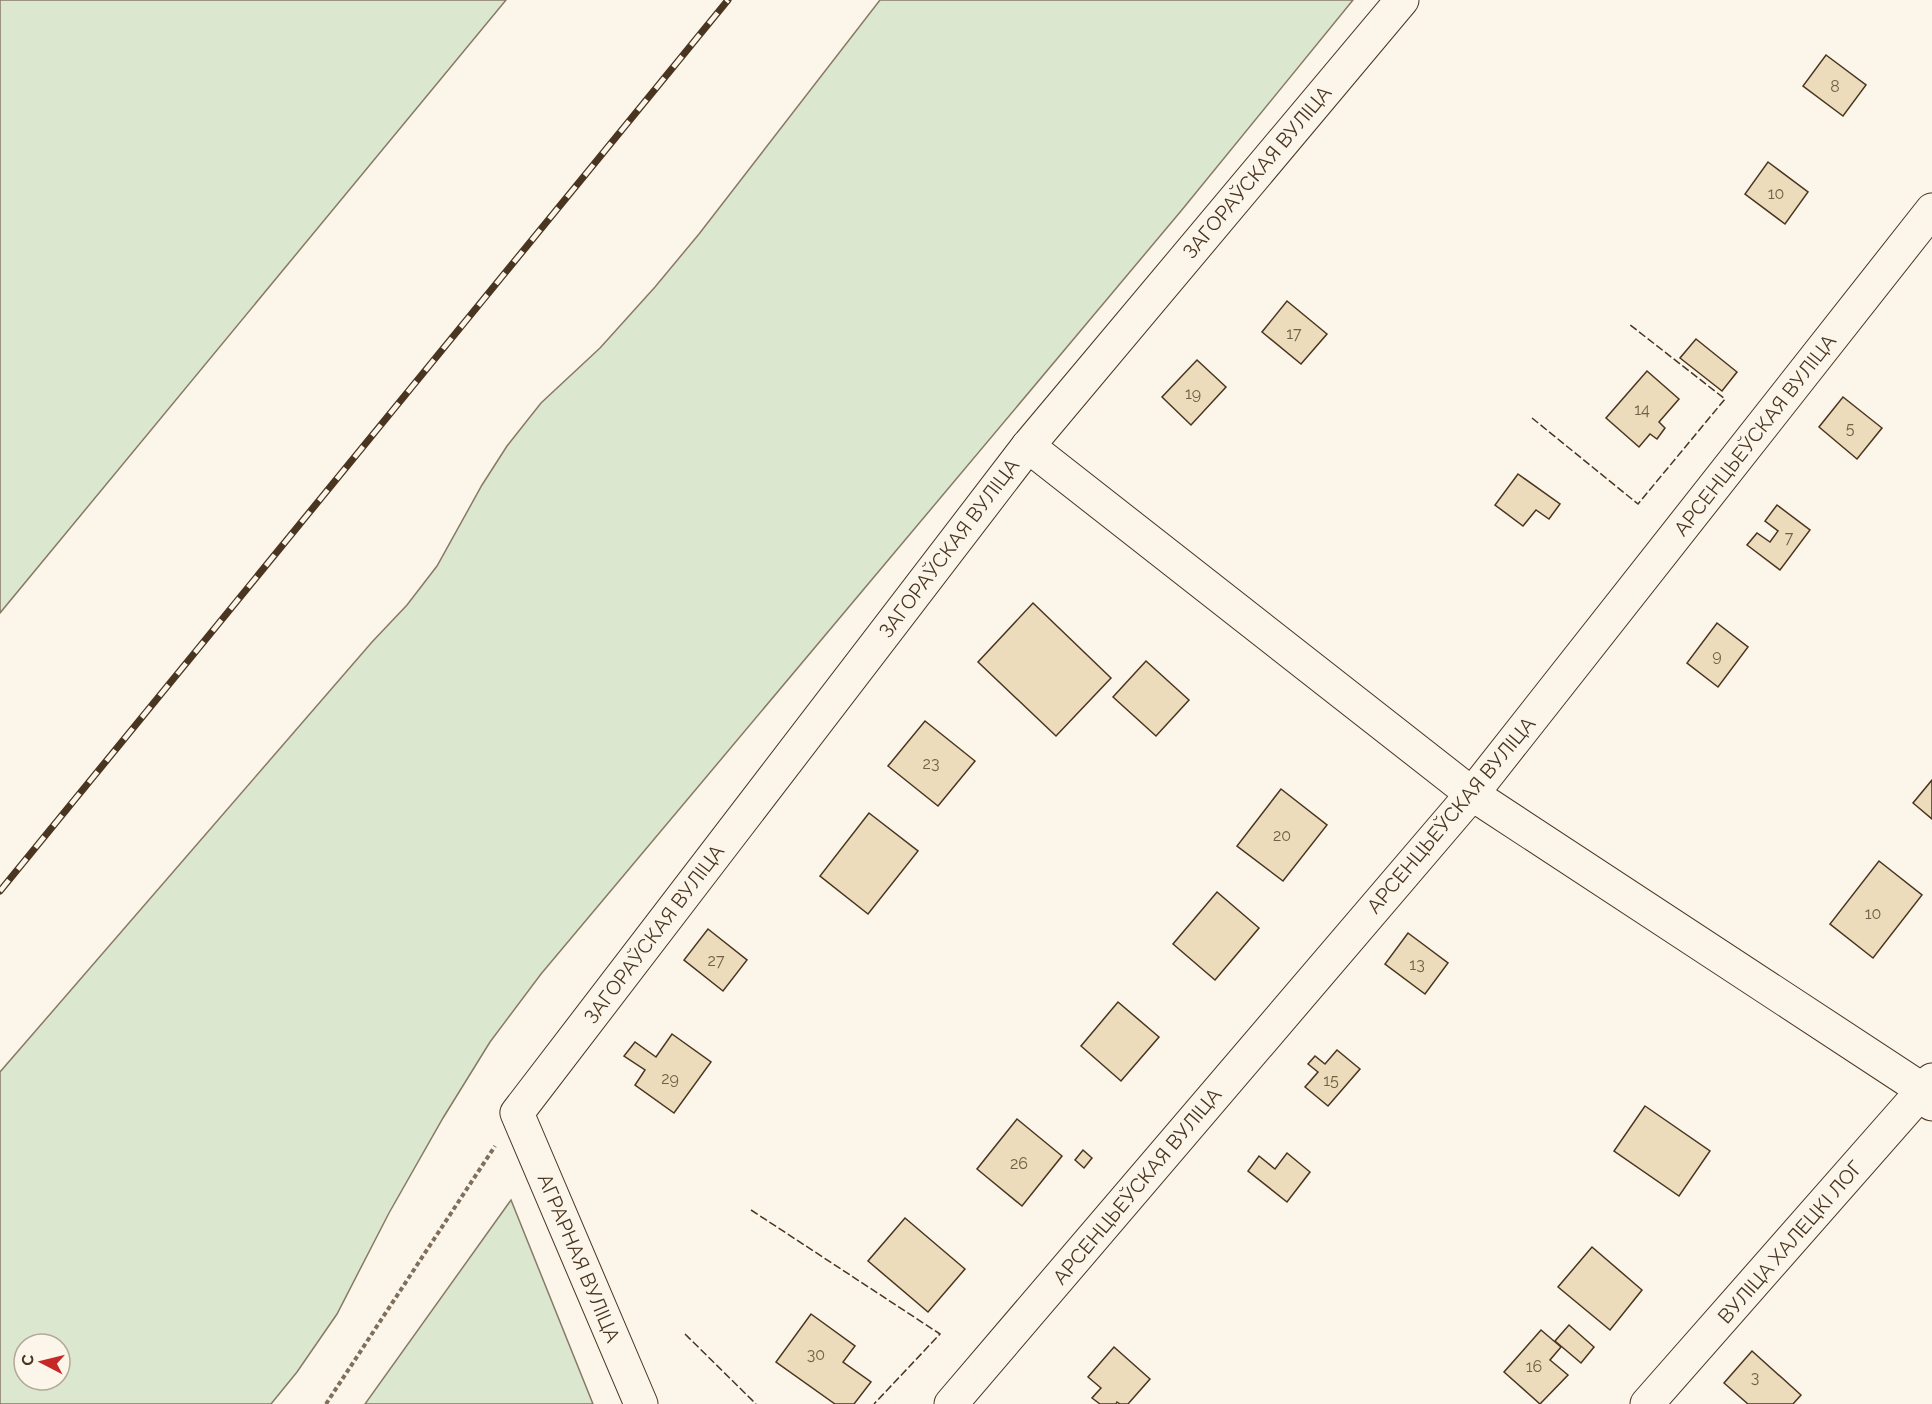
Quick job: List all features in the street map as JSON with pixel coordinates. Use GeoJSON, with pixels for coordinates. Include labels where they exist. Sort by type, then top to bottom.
{"type":"FeatureCollection","features":[{"type":"Feature","properties":{"kind":"street","name":"ЗАГОРАЎСКАЯ ВУЛІЦА"},"geometry":{"type":"LineString","coordinates":[[517,1113],[1028,446],[1402,0]]}},
{"type":"Feature","properties":{"kind":"street","name":"АРСЕНЦЬЕЎСКАЯ ВУЛІЦА"},"geometry":{"type":"LineString","coordinates":[[951,1404],[1472,794],[1932,210]]}},
{"type":"Feature","properties":{"kind":"street"},"geometry":{"type":"LineString","coordinates":[[1028,446],[1472,794],[1929,1091]]}},
{"type":"Feature","properties":{"kind":"street","name":"ВУЛІЦА ХАЛЕЦКІ ЛОГ"},"geometry":{"type":"LineString","coordinates":[[1647,1404],[1929,1091]]}},
{"type":"Feature","properties":{"kind":"street","name":"АГРАРНАЯ ВУЛІЦА"},"geometry":{"type":"LineString","coordinates":[[517,1113],[641,1404]]}},
{"type":"Feature","properties":{"kind":"path"},"geometry":{"type":"LineString","coordinates":[[326,1404],[517,1113]]}},
{"type":"Feature","properties":{"kind":"green space"},"geometry":{"type":"Polygon","coordinates":[[[0,0],[506,0],[0,613],[0,0]]]}},
{"type":"Feature","properties":{"kind":"green space"},"geometry":{"type":"Polygon","coordinates":[[[880,0],[1353,0],[1181,211],[541,974],[490,1042],[443,1118],[389,1213],[337,1314],[297,1372],[271,1404],[0,1404],[0,1072],[372,642],[407,605],[437,566],[482,485],[507,446],[541,403],[600,348],[699,234],[880,0]]]}},
{"type":"Feature","properties":{"kind":"green space"},"geometry":{"type":"Polygon","coordinates":[[[511,1200],[593,1404],[365,1404],[511,1200]]]}},
{"type":"Feature","properties":{"kind":"building"},"geometry":{"type":"Polygon","coordinates":[[[1826,55],[1866,85],[1843,116],[1803,86],[1826,55]]]}},
{"type":"Feature","properties":{"kind":"building"},"geometry":{"type":"Polygon","coordinates":[[[1768,162],[1808,192],[1785,224],[1745,194],[1768,162]]]}},
{"type":"Feature","properties":{"kind":"building"},"geometry":{"type":"Polygon","coordinates":[[[1287,301],[1327,334],[1301,364],[1262,332],[1287,301]]]}},
{"type":"Feature","properties":{"kind":"building"},"geometry":{"type":"Polygon","coordinates":[[[1696,339],[1737,372],[1722,391],[1680,358],[1696,339]]]}},
{"type":"Feature","properties":{"kind":"building"},"geometry":{"type":"Polygon","coordinates":[[[1197,360],[1226,387],[1191,425],[1162,397],[1197,360]]]}},
{"type":"Feature","properties":{"kind":"building"},"geometry":{"type":"Polygon","coordinates":[[[1647,371],[1679,399],[1659,422],[1665,428],[1657,439],[1650,434],[1639,447],[1606,418],[1647,371]]]}},
{"type":"Feature","properties":{"kind":"building"},"geometry":{"type":"Polygon","coordinates":[[[1843,397],[1882,428],[1857,459],[1819,427],[1843,397]]]}},
{"type":"Feature","properties":{"kind":"building"},"geometry":{"type":"Polygon","coordinates":[[[1518,474],[1560,504],[1549,519],[1536,510],[1523,526],[1495,505],[1518,474]]]}},
{"type":"Feature","properties":{"kind":"building"},"geometry":{"type":"Polygon","coordinates":[[[1777,505],[1810,530],[1780,570],[1747,545],[1757,533],[1770,542],[1778,531],[1765,521],[1777,505]]]}},
{"type":"Feature","properties":{"kind":"building"},"geometry":{"type":"Polygon","coordinates":[[[1033,603],[1111,678],[1056,736],[978,662],[1033,603]]]}},
{"type":"Feature","properties":{"kind":"building"},"geometry":{"type":"Polygon","coordinates":[[[1717,623],[1748,647],[1718,687],[1687,663],[1717,623]]]}},
{"type":"Feature","properties":{"kind":"building"},"geometry":{"type":"Polygon","coordinates":[[[1146,661],[1189,700],[1156,736],[1113,697],[1146,661]]]}},
{"type":"Feature","properties":{"kind":"building"},"geometry":{"type":"Polygon","coordinates":[[[925,721],[975,761],[938,806],[888,766],[925,721]]]}},
{"type":"Feature","properties":{"kind":"building"},"geometry":{"type":"Polygon","coordinates":[[[1932,780],[1932,819],[1913,803],[1932,780]]]}},
{"type":"Feature","properties":{"kind":"building"},"geometry":{"type":"Polygon","coordinates":[[[1281,789],[1327,825],[1283,881],[1237,846],[1281,789]]]}},
{"type":"Feature","properties":{"kind":"building"},"geometry":{"type":"Polygon","coordinates":[[[869,813],[918,851],[868,914],[820,876],[869,813]]]}},
{"type":"Feature","properties":{"kind":"building"},"geometry":{"type":"Polygon","coordinates":[[[1879,861],[1922,895],[1873,958],[1830,924],[1879,861]]]}},
{"type":"Feature","properties":{"kind":"building"},"geometry":{"type":"Polygon","coordinates":[[[1217,892],[1259,928],[1215,980],[1173,944],[1217,892]]]}},
{"type":"Feature","properties":{"kind":"building"},"geometry":{"type":"Polygon","coordinates":[[[708,929],[747,960],[723,991],[684,960],[708,929]]]}},
{"type":"Feature","properties":{"kind":"building"},"geometry":{"type":"Polygon","coordinates":[[[1408,933],[1448,963],[1425,994],[1385,964],[1408,933]]]}},
{"type":"Feature","properties":{"kind":"building"},"geometry":{"type":"Polygon","coordinates":[[[1118,1002],[1159,1037],[1121,1081],[1081,1046],[1118,1002]]]}},
{"type":"Feature","properties":{"kind":"building"},"geometry":{"type":"Polygon","coordinates":[[[672,1034],[711,1062],[674,1113],[635,1085],[645,1070],[624,1056],[635,1042],[656,1057],[672,1034]]]}},
{"type":"Feature","properties":{"kind":"building"},"geometry":{"type":"Polygon","coordinates":[[[1337,1050],[1360,1069],[1328,1106],[1305,1087],[1318,1072],[1308,1064],[1315,1056],[1325,1064],[1337,1050]]]}},
{"type":"Feature","properties":{"kind":"building"},"geometry":{"type":"Polygon","coordinates":[[[1645,1106],[1710,1151],[1679,1196],[1614,1151],[1645,1106]]]}},
{"type":"Feature","properties":{"kind":"building"},"geometry":{"type":"Polygon","coordinates":[[[1017,1119],[1062,1156],[1022,1206],[977,1169],[1017,1119]]]}},
{"type":"Feature","properties":{"kind":"building"},"geometry":{"type":"Polygon","coordinates":[[[1083,1150],[1092,1158],[1084,1168],[1075,1160],[1083,1150]]]}},
{"type":"Feature","properties":{"kind":"building"},"geometry":{"type":"Polygon","coordinates":[[[1287,1153],[1310,1172],[1287,1202],[1248,1171],[1259,1156],[1275,1169],[1287,1153]]]}},
{"type":"Feature","properties":{"kind":"building"},"geometry":{"type":"Polygon","coordinates":[[[905,1218],[965,1269],[928,1312],[868,1261],[905,1218]]]}},
{"type":"Feature","properties":{"kind":"building"},"geometry":{"type":"Polygon","coordinates":[[[1592,1247],[1642,1290],[1610,1330],[1558,1287],[1592,1247]]]}},
{"type":"Feature","properties":{"kind":"building"},"geometry":{"type":"Polygon","coordinates":[[[811,1314],[855,1346],[843,1362],[871,1382],[854,1404],[835,1404],[776,1362],[811,1314]]]}},
{"type":"Feature","properties":{"kind":"building"},"geometry":{"type":"Polygon","coordinates":[[[1569,1325],[1594,1347],[1581,1363],[1555,1341],[1569,1325]]]}},
{"type":"Feature","properties":{"kind":"building"},"geometry":{"type":"Polygon","coordinates":[[[1541,1330],[1561,1347],[1550,1360],[1568,1375],[1540,1404],[1504,1372],[1541,1330]]]}},
{"type":"Feature","properties":{"kind":"building"},"geometry":{"type":"Polygon","coordinates":[[[1114,1347],[1150,1379],[1128,1404],[1117,1402],[1116,1404],[1100,1404],[1092,1398],[1101,1388],[1088,1377],[1114,1347]]]}},
{"type":"Feature","properties":{"kind":"building"},"geometry":{"type":"Polygon","coordinates":[[[1752,1351],[1801,1395],[1793,1404],[1748,1404],[1724,1383],[1752,1351]]]}},
{"type":"Feature","properties":{"kind":"railway"},"geometry":{"type":"LineString","coordinates":[[0,891],[728,0]]}},
{"type":"Feature","properties":{"kind":"fence"},"geometry":{"type":"LineString","coordinates":[[1532,418],[1638,504],[1725,399],[1629,324]]}},
{"type":"Feature","properties":{"kind":"fence"},"geometry":{"type":"LineString","coordinates":[[751,1210],[940,1334],[874,1404]]}},
{"type":"Feature","properties":{"kind":"fence"},"geometry":{"type":"LineString","coordinates":[[685,1334],[756,1404]]}}]}
